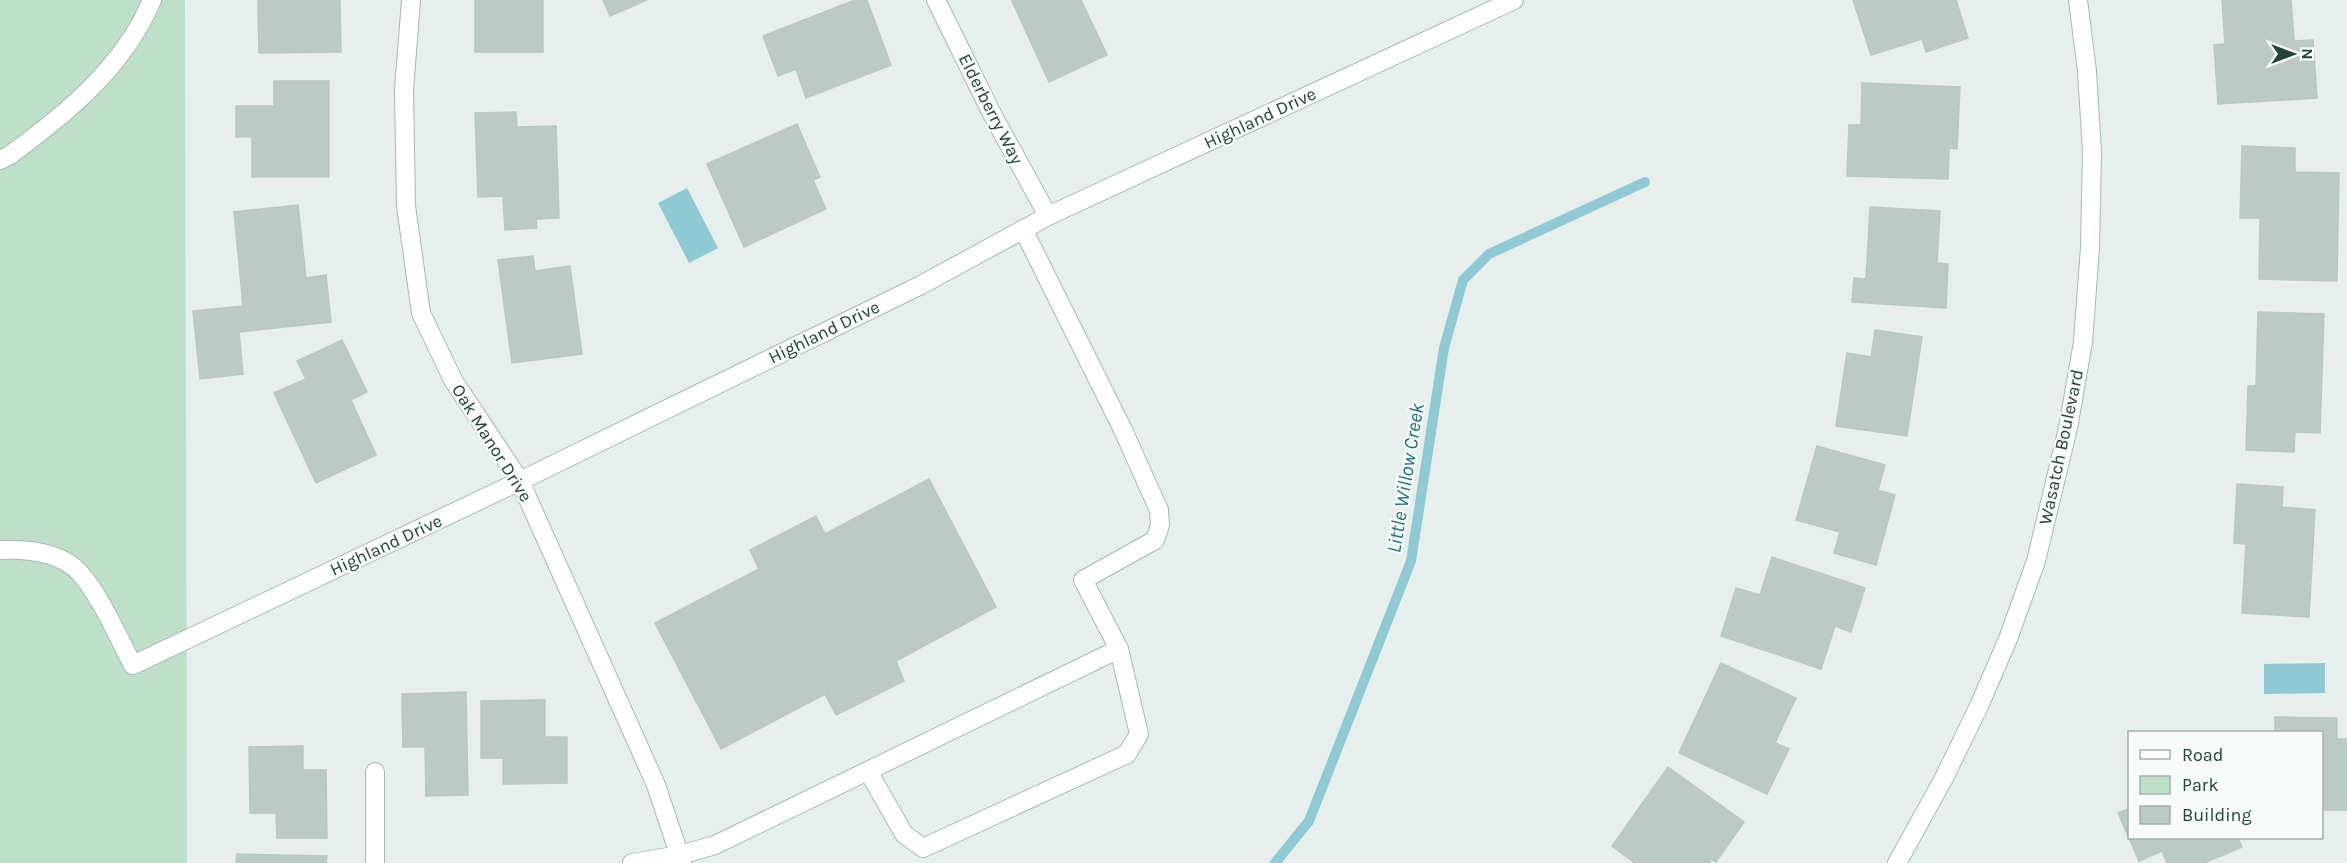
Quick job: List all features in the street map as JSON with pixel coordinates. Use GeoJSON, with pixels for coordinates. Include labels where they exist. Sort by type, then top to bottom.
{"type":"FeatureCollection","features":[{"type":"Feature","properties":{"kind":"street"},"geometry":{"type":"LineString","coordinates":[[0,160],[61,117],[111,67],[147,12],[152,0]]}},
{"type":"Feature","properties":{"kind":"street","name":"Oak Manor Drive"},"geometry":{"type":"LineString","coordinates":[[411,0],[404,90],[406,206],[421,313],[453,380],[520,481],[656,785],[681,859]]}},
{"type":"Feature","properties":{"kind":"street","name":"Elderberry Way"},"geometry":{"type":"LineString","coordinates":[[936,0],[990,110],[1048,216]]}},
{"type":"Feature","properties":{"kind":"street","name":"Highland Drive"},"geometry":{"type":"LineString","coordinates":[[0,550],[53,555],[78,570],[91,588],[134,665],[520,481],[921,285],[1048,216],[1514,0]]}},
{"type":"Feature","properties":{"kind":"street","name":"Wasatch Boulevard"},"geometry":{"type":"LineString","coordinates":[[1897,863],[1944,778],[2008,639],[2036,561],[2068,428],[2083,342],[2091,236],[2092,152],[2087,71],[2078,0]]}},
{"type":"Feature","properties":{"kind":"street"},"geometry":{"type":"LineString","coordinates":[[868,771],[904,834],[923,848],[1127,754],[1139,734],[1119,649],[1083,580],[1155,540],[1160,525],[1159,510],[1124,430],[1023,229]]}},
{"type":"Feature","properties":{"kind":"street"},"geometry":{"type":"LineString","coordinates":[[632,863],[681,859],[715,845],[1119,649]]}},
{"type":"Feature","properties":{"kind":"street"},"geometry":{"type":"LineString","coordinates":[[375,772],[375,863]]}},
{"type":"Feature","properties":{"kind":"green space"},"geometry":{"type":"Polygon","coordinates":[[[0,0],[185,0],[187,863],[0,863],[0,0]]]}},
{"type":"Feature","properties":{"kind":"water"},"geometry":{"type":"Polygon","coordinates":[[[687,188],[718,248],[689,263],[658,203],[687,188]]]}},
{"type":"Feature","properties":{"kind":"water"},"geometry":{"type":"Polygon","coordinates":[[[2325,663],[2325,693],[2264,694],[2264,664],[2325,663]]]}},
{"type":"Feature","properties":{"kind":"building"},"geometry":{"type":"Polygon","coordinates":[[[258,0],[340,0],[341,52],[259,53],[258,0]]]}},
{"type":"Feature","properties":{"kind":"building"},"geometry":{"type":"Polygon","coordinates":[[[475,0],[543,0],[543,52],[475,52],[475,0]]]}},
{"type":"Feature","properties":{"kind":"building"},"geometry":{"type":"Polygon","coordinates":[[[603,0],[647,0],[610,16],[603,0]]]}},
{"type":"Feature","properties":{"kind":"building"},"geometry":{"type":"Polygon","coordinates":[[[855,0],[867,0],[891,65],[806,98],[796,69],[778,76],[763,36],[855,0]]]}},
{"type":"Feature","properties":{"kind":"building"},"geometry":{"type":"Polygon","coordinates":[[[1081,0],[1107,55],[1049,82],[1012,1],[1081,0]]]}},
{"type":"Feature","properties":{"kind":"building"},"geometry":{"type":"Polygon","coordinates":[[[1853,0],[1956,0],[1968,38],[1926,52],[1922,39],[1871,55],[1853,0]]]}},
{"type":"Feature","properties":{"kind":"building"},"geometry":{"type":"Polygon","coordinates":[[[2222,0],[2291,0],[2294,41],[2313,40],[2317,98],[2218,104],[2214,45],[2225,44],[2222,0]]]}},
{"type":"Feature","properties":{"kind":"building"},"geometry":{"type":"Polygon","coordinates":[[[274,81],[329,81],[329,177],[252,177],[252,137],[236,137],[236,106],[274,106],[274,81]]]}},
{"type":"Feature","properties":{"kind":"building"},"geometry":{"type":"Polygon","coordinates":[[[1862,83],[1960,87],[1957,149],[1949,148],[1948,179],[1847,176],[1849,125],[1861,125],[1862,83]]]}},
{"type":"Feature","properties":{"kind":"building"},"geometry":{"type":"Polygon","coordinates":[[[516,112],[517,127],[556,126],[559,218],[536,219],[537,228],[505,230],[503,196],[478,197],[475,113],[516,112]]]}},
{"type":"Feature","properties":{"kind":"building"},"geometry":{"type":"Polygon","coordinates":[[[797,124],[820,177],[813,180],[826,209],[744,247],[707,164],[797,124]]]}},
{"type":"Feature","properties":{"kind":"building"},"geometry":{"type":"Polygon","coordinates":[[[2242,146],[2295,148],[2295,172],[2339,173],[2337,281],[2259,279],[2260,218],[2240,218],[2242,146]]]}},
{"type":"Feature","properties":{"kind":"building"},"geometry":{"type":"Polygon","coordinates":[[[298,205],[306,278],[326,275],[331,322],[239,332],[243,374],[200,379],[193,311],[243,306],[234,212],[298,205]]]}},
{"type":"Feature","properties":{"kind":"building"},"geometry":{"type":"Polygon","coordinates":[[[1870,207],[1940,211],[1937,263],[1948,264],[1946,308],[1852,302],[1854,278],[1866,279],[1870,207]]]}},
{"type":"Feature","properties":{"kind":"building"},"geometry":{"type":"Polygon","coordinates":[[[533,256],[535,271],[570,266],[582,354],[512,363],[498,260],[533,256]]]}},
{"type":"Feature","properties":{"kind":"building"},"geometry":{"type":"Polygon","coordinates":[[[2258,312],[2324,314],[2320,433],[2295,432],[2294,452],[2246,450],[2248,386],[2256,386],[2258,312]]]}},
{"type":"Feature","properties":{"kind":"building"},"geometry":{"type":"Polygon","coordinates":[[[1875,330],[1922,337],[1907,436],[1836,426],[1847,353],[1871,357],[1875,330]]]}},
{"type":"Feature","properties":{"kind":"building"},"geometry":{"type":"Polygon","coordinates":[[[342,340],[367,392],[351,400],[376,455],[316,483],[274,393],[306,379],[297,361],[342,340]]]}},
{"type":"Feature","properties":{"kind":"building"},"geometry":{"type":"Polygon","coordinates":[[[1817,446],[1885,465],[1878,490],[1895,495],[1876,565],[1834,553],[1840,532],[1796,520],[1817,446]]]}},
{"type":"Feature","properties":{"kind":"building"},"geometry":{"type":"Polygon","coordinates":[[[929,479],[996,607],[896,661],[904,681],[836,715],[825,694],[721,749],[655,623],[759,569],[750,550],[816,516],[825,534],[929,479]]]}},
{"type":"Feature","properties":{"kind":"building"},"geometry":{"type":"Polygon","coordinates":[[[2237,484],[2283,487],[2282,507],[2315,510],[2309,617],[2242,613],[2246,544],[2234,543],[2237,484]]]}},
{"type":"Feature","properties":{"kind":"building"},"geometry":{"type":"Polygon","coordinates":[[[1772,557],[1865,588],[1851,632],[1835,626],[1821,669],[1721,636],[1736,588],[1760,595],[1772,557]]]}},
{"type":"Feature","properties":{"kind":"building"},"geometry":{"type":"Polygon","coordinates":[[[1721,663],[1796,698],[1775,743],[1789,749],[1767,794],[1679,753],[1721,663]]]}},
{"type":"Feature","properties":{"kind":"building"},"geometry":{"type":"Polygon","coordinates":[[[466,692],[468,795],[426,796],[425,747],[403,747],[402,694],[466,692]]]}},
{"type":"Feature","properties":{"kind":"building"},"geometry":{"type":"Polygon","coordinates":[[[545,700],[545,737],[567,737],[567,783],[503,784],[503,758],[481,758],[481,701],[545,700]]]}},
{"type":"Feature","properties":{"kind":"building"},"geometry":{"type":"Polygon","coordinates":[[[2275,717],[2337,718],[2337,739],[2347,739],[2347,810],[2323,810],[2323,731],[2275,731],[2275,717]]]}},
{"type":"Feature","properties":{"kind":"building"},"geometry":{"type":"Polygon","coordinates":[[[303,746],[303,770],[326,770],[327,838],[277,838],[276,813],[250,813],[249,747],[303,746]]]}},
{"type":"Feature","properties":{"kind":"building"},"geometry":{"type":"Polygon","coordinates":[[[1668,767],[1744,822],[1716,862],[1711,859],[1709,863],[1635,863],[1612,846],[1668,767]]]}},
{"type":"Feature","properties":{"kind":"building"},"geometry":{"type":"Polygon","coordinates":[[[2128,809],[2128,836],[2118,813],[2128,809]]]}},
{"type":"Feature","properties":{"kind":"building"},"geometry":{"type":"Polygon","coordinates":[[[2129,839],[2238,839],[2242,847],[2204,863],[2167,863],[2162,851],[2139,861],[2129,839]]]}},
{"type":"Feature","properties":{"kind":"building"},"geometry":{"type":"Polygon","coordinates":[[[237,854],[327,856],[326,863],[236,863],[237,854]]]}},
{"type":"Feature","properties":{"kind":"waterway","name":"Little Willow Creek"},"geometry":{"type":"LineString","coordinates":[[1275,863],[1309,821],[1411,561],[1444,348],[1463,280],[1489,254],[1645,182]]}}]}
